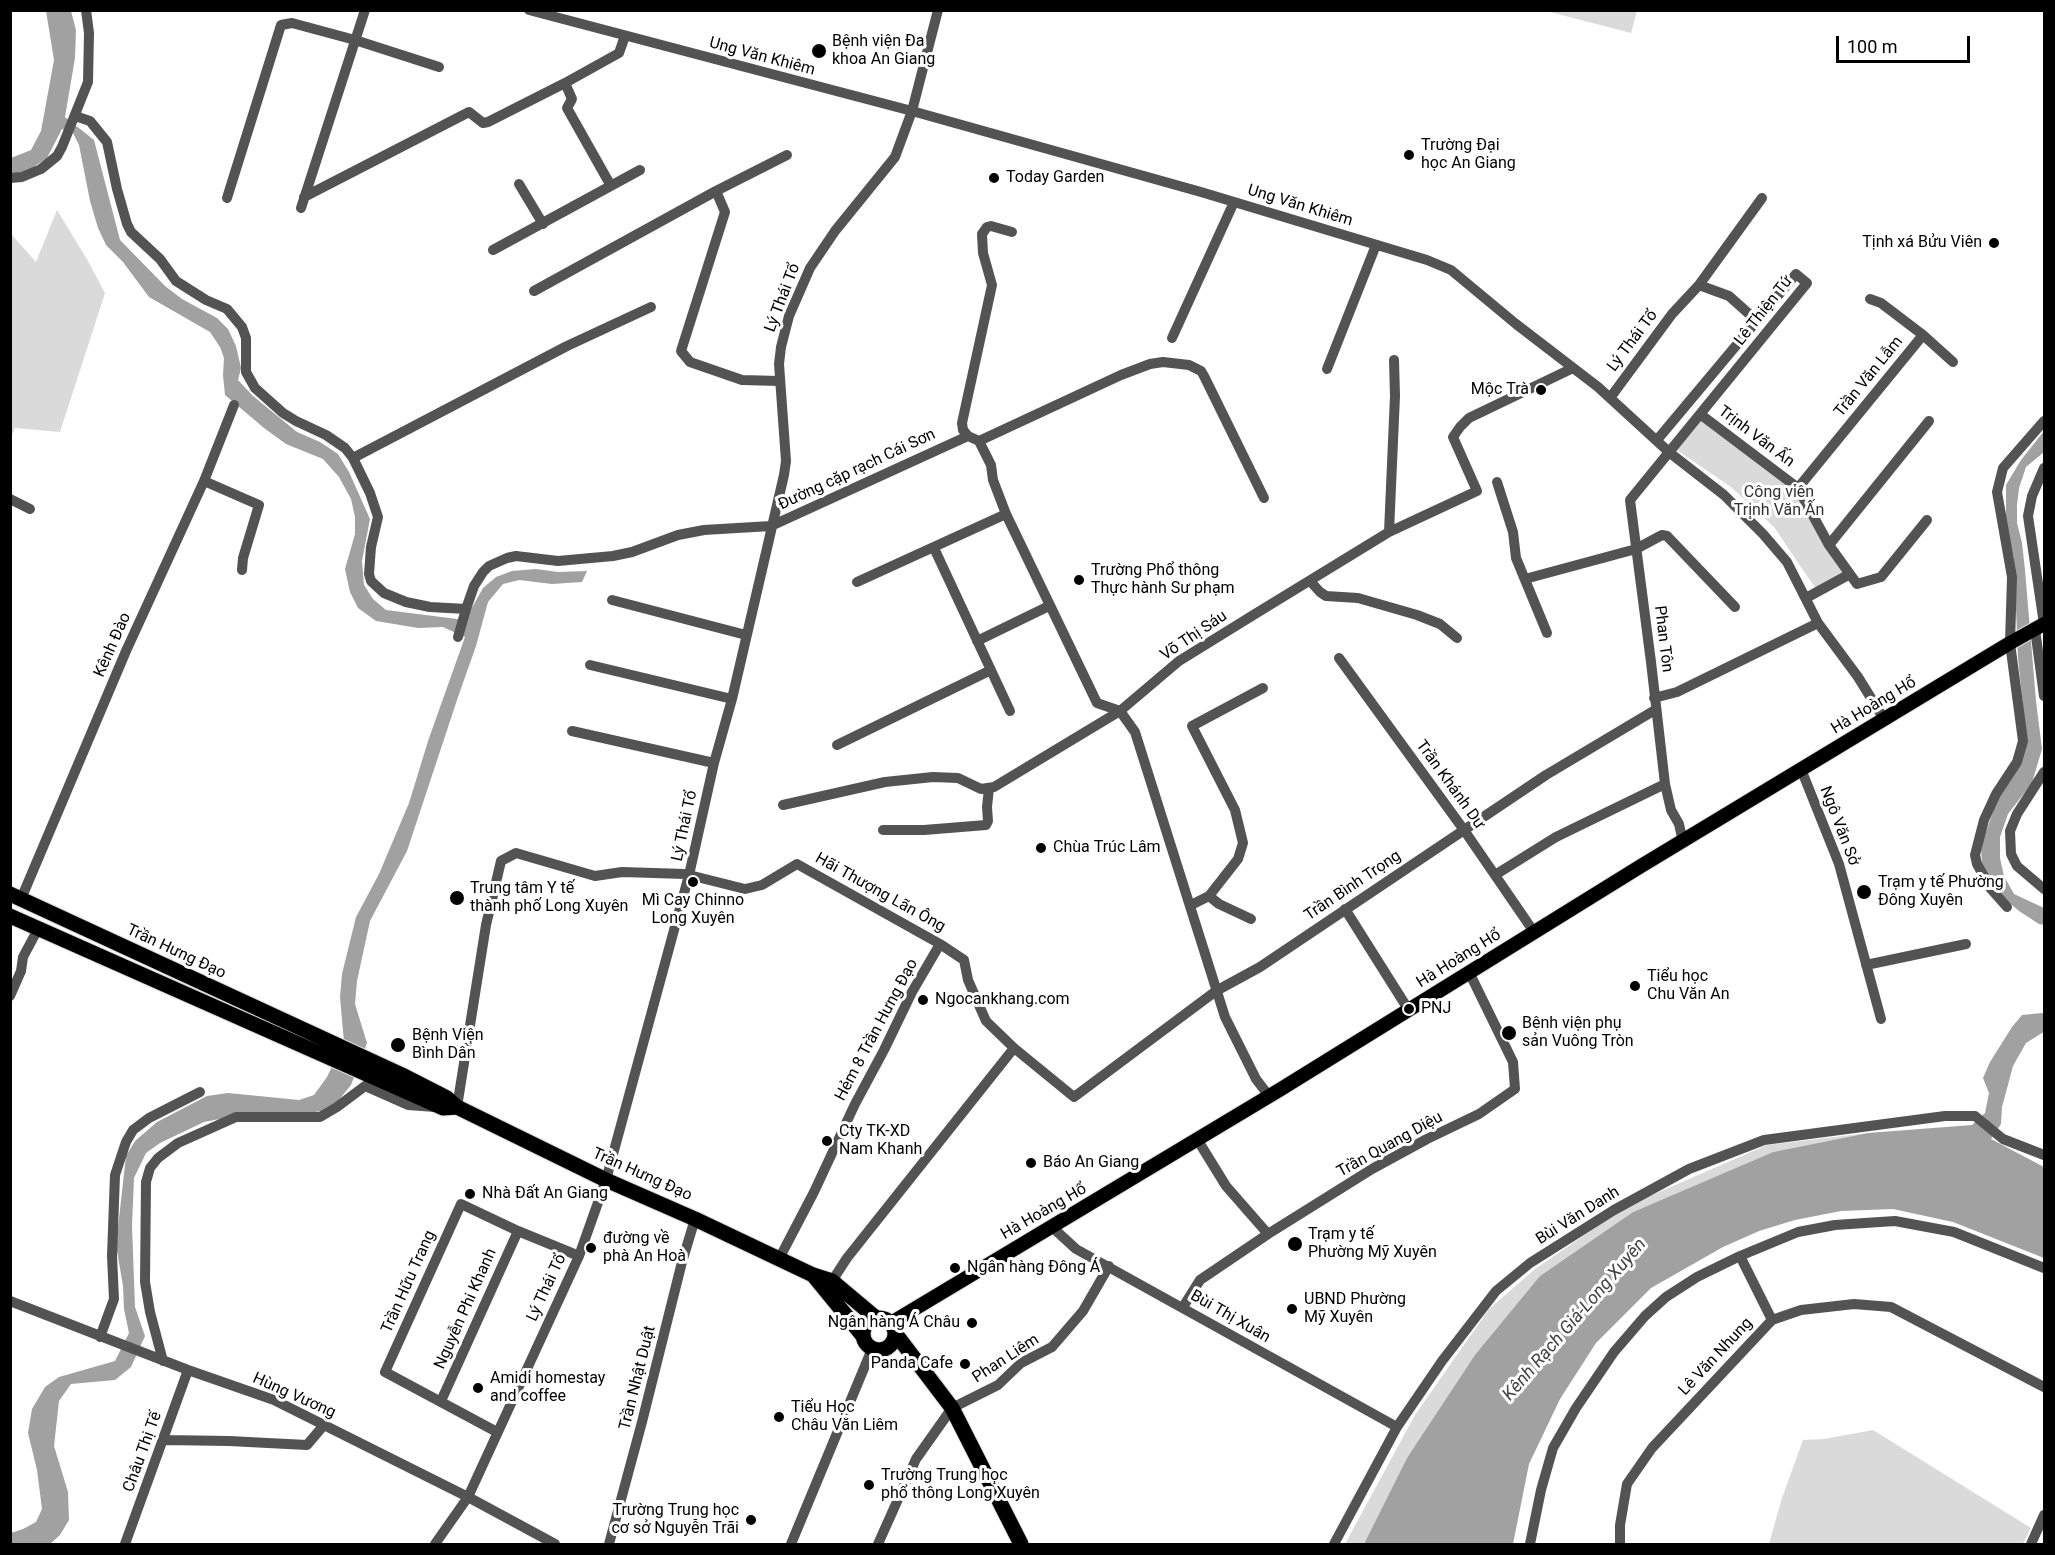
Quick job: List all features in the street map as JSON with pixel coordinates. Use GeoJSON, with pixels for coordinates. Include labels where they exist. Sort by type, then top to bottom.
{"type":"FeatureCollection","features":[{"type":"Feature","properties":{"kind":"highway","name":"Trần Hưng Đạo"},"geometry":{"type":"LineString","coordinates":[[16,896],[447,1098],[450,1108]]}},
{"type":"Feature","properties":{"kind":"highway"},"geometry":{"type":"LineString","coordinates":[[38,929],[46,912]]}},
{"type":"Feature","properties":{"kind":"highway","name":"Trần Hưng Đạo"},"geometry":{"type":"LineString","coordinates":[[10,916],[386,1083],[450,1108],[813,1275],[832,1281],[876,1318]]}},
{"type":"Feature","properties":{"kind":"highway","name":"Trần Hưng Đạo"},"geometry":{"type":"LineString","coordinates":[[813,1275],[863,1336]]}},
{"type":"Feature","properties":{"kind":"highway"},"geometry":{"type":"LineString","coordinates":[[952,1407],[926,1378],[904,1359],[876,1349],[864,1341],[866,1324],[876,1318],[887,1320],[952,1407],[1021,1545]]}},
{"type":"Feature","properties":{"kind":"highway"},"geometry":{"type":"LineString","coordinates":[[876,1349],[888,1347],[894,1338],[893,1328]]}},
{"type":"Feature","properties":{"kind":"main road","name":"Hà Hoàng Hổ"},"geometry":{"type":"LineString","coordinates":[[893,1328],[1052,1227],[1534,932],[2039,627]]}},
{"type":"Feature","properties":{"kind":"street"},"geometry":{"type":"LineString","coordinates":[[10,178],[32,173],[48,164],[62,147],[88,81],[89,33],[86,10]]}},
{"type":"Feature","properties":{"kind":"street"},"geometry":{"type":"LineString","coordinates":[[365,10],[302,203],[469,112],[483,123],[488,122],[565,83],[619,53],[626,36]]}},
{"type":"Feature","properties":{"kind":"street","name":"Ung Văn Khiêm"},"geometry":{"type":"LineString","coordinates":[[530,10],[567,15],[626,36],[912,111],[1234,202],[1427,260],[1451,270],[1610,398],[1671,453],[1724,495],[1763,534],[1787,562],[1818,622],[1858,677],[1884,719]]}},
{"type":"Feature","properties":{"kind":"street","name":"Lý Thái Tổ"},"geometry":{"type":"LineString","coordinates":[[435,1545],[468,1497],[579,1256],[606,1180],[689,875],[786,461],[779,381],[783,337],[798,293],[810,268],[835,231],[895,157],[912,111],[938,10]]}},
{"type":"Feature","properties":{"kind":"street"},"geometry":{"type":"LineString","coordinates":[[227,198],[281,25],[292,23],[439,67]]}},
{"type":"Feature","properties":{"kind":"street"},"geometry":{"type":"LineString","coordinates":[[565,83],[572,99],[567,108],[611,186]]}},
{"type":"Feature","properties":{"kind":"street"},"geometry":{"type":"LineString","coordinates":[[74,117],[90,121],[107,142],[117,189],[131,232],[160,259],[176,281],[206,300],[226,309],[242,327],[246,338],[246,372],[255,388],[283,413],[326,435],[345,448],[353,458],[370,493],[378,517],[371,547],[369,574],[371,581],[384,593],[406,602],[465,612]]}},
{"type":"Feature","properties":{"kind":"street"},"geometry":{"type":"LineString","coordinates":[[534,291],[716,191],[788,155]]}},
{"type":"Feature","properties":{"kind":"street"},"geometry":{"type":"LineString","coordinates":[[493,250],[640,170]]}},
{"type":"Feature","properties":{"kind":"street"},"geometry":{"type":"LineString","coordinates":[[519,184],[543,224]]}},
{"type":"Feature","properties":{"kind":"street"},"geometry":{"type":"LineString","coordinates":[[716,191],[725,212],[681,351],[690,362],[742,380],[779,381]]}},
{"type":"Feature","properties":{"kind":"street","name":"Lý Thái Tổ"},"geometry":{"type":"LineString","coordinates":[[1610,398],[1672,314],[1700,285],[1762,198]]}},
{"type":"Feature","properties":{"kind":"street"},"geometry":{"type":"LineString","coordinates":[[1172,338],[1234,202]]}},
{"type":"Feature","properties":{"kind":"street"},"geometry":{"type":"LineString","coordinates":[[1012,232],[991,226],[987,227],[982,234],[983,253],[992,285],[962,423],[963,430],[968,436],[980,441],[991,465],[993,480],[1006,514],[1097,703],[1120,711],[1135,732],[1225,1017],[1256,1079],[1269,1096]]}},
{"type":"Feature","properties":{"kind":"street"},"geometry":{"type":"LineString","coordinates":[[1327,369],[1376,245]]}},
{"type":"Feature","properties":{"kind":"street","name":"Lê Thiện Tứ"},"geometry":{"type":"LineString","coordinates":[[1657,440],[1796,274],[1808,283],[1700,414],[1671,453]]}},
{"type":"Feature","properties":{"kind":"street"},"geometry":{"type":"LineString","coordinates":[[1700,285],[1728,296],[1757,321]]}},
{"type":"Feature","properties":{"kind":"street","name":"Trần Văn Lẫm"},"geometry":{"type":"LineString","coordinates":[[1798,488],[1923,335],[1881,303],[1870,299]]}},
{"type":"Feature","properties":{"kind":"street"},"geometry":{"type":"LineString","coordinates":[[353,458],[567,346],[651,307]]}},
{"type":"Feature","properties":{"kind":"street"},"geometry":{"type":"LineString","coordinates":[[1923,335],[1953,362]]}},
{"type":"Feature","properties":{"kind":"street"},"geometry":{"type":"LineString","coordinates":[[1389,532],[1394,360]]}},
{"type":"Feature","properties":{"kind":"street"},"geometry":{"type":"LineString","coordinates":[[980,441],[1121,375],[1150,364],[1163,362],[1189,365],[1201,371],[1204,376],[1264,498]]}},
{"type":"Feature","properties":{"kind":"street","name":"Võ Thị Sáu"},"geometry":{"type":"LineString","coordinates":[[990,788],[1120,711],[1179,661],[1389,532],[1478,492],[1453,437],[1469,418],[1574,368]]}},
{"type":"Feature","properties":{"kind":"street","name":"Kênh Đào"},"geometry":{"type":"LineString","coordinates":[[16,896],[204,481],[234,405]]}},
{"type":"Feature","properties":{"kind":"street","name":"Trịnh Văn Ấn"},"geometry":{"type":"LineString","coordinates":[[1700,414],[1798,488],[1829,545],[1850,574]]}},
{"type":"Feature","properties":{"kind":"street"},"geometry":{"type":"LineString","coordinates":[[1829,545],[1929,421]]}},
{"type":"Feature","properties":{"kind":"street"},"geometry":{"type":"LineString","coordinates":[[2007,907],[1986,880],[1975,855],[1984,820],[1996,794],[2017,762],[2022,748],[2011,642],[2012,577],[1997,492],[1999,478],[2010,459],[2044,421]]}},
{"type":"Feature","properties":{"kind":"street","name":"Đường cặp rạch Cái Sơn"},"geometry":{"type":"LineString","coordinates":[[459,637],[474,586],[489,566],[507,558],[516,556],[558,561],[605,557],[632,552],[678,535],[704,530],[771,526],[968,436]]}},
{"type":"Feature","properties":{"kind":"street","name":"Phan Tôn"},"geometry":{"type":"LineString","coordinates":[[1671,453],[1630,500],[1665,784],[1671,810],[1679,825],[1683,842]]}},
{"type":"Feature","properties":{"kind":"street"},"geometry":{"type":"LineString","coordinates":[[2044,468],[2032,496],[2028,516],[2044,696]]}},
{"type":"Feature","properties":{"kind":"street"},"geometry":{"type":"LineString","coordinates":[[204,481],[259,505],[243,558],[242,570]]}},
{"type":"Feature","properties":{"kind":"street"},"geometry":{"type":"LineString","coordinates":[[1497,482],[1513,532],[1516,558],[1547,633]]}},
{"type":"Feature","properties":{"kind":"street"},"geometry":{"type":"LineString","coordinates":[[10,499],[30,509]]}},
{"type":"Feature","properties":{"kind":"street"},"geometry":{"type":"LineString","coordinates":[[857,582],[1006,514]]}},
{"type":"Feature","properties":{"kind":"street"},"geometry":{"type":"LineString","coordinates":[[1806,598],[1850,574],[1857,584],[1881,577],[1927,520]]}},
{"type":"Feature","properties":{"kind":"street"},"geometry":{"type":"LineString","coordinates":[[1525,579],[1636,549],[1662,535],[1668,536],[1735,607]]}},
{"type":"Feature","properties":{"kind":"street"},"geometry":{"type":"LineString","coordinates":[[934,548],[1010,711]]}},
{"type":"Feature","properties":{"kind":"street"},"geometry":{"type":"LineString","coordinates":[[1310,581],[1326,596],[1359,598],[1417,615],[1440,624],[1457,638]]}},
{"type":"Feature","properties":{"kind":"street"},"geometry":{"type":"LineString","coordinates":[[612,600],[746,635]]}},
{"type":"Feature","properties":{"kind":"street"},"geometry":{"type":"LineString","coordinates":[[977,641],[1049,606]]}},
{"type":"Feature","properties":{"kind":"street","name":"Trần Bình Trọng"},"geometry":{"type":"LineString","coordinates":[[1074,1097],[1216,991],[1260,967],[1655,704],[1818,622]]}},
{"type":"Feature","properties":{"kind":"street","name":"Trần Khánh Dư"},"geometry":{"type":"LineString","coordinates":[[1339,658],[1464,830],[1534,932]]}},
{"type":"Feature","properties":{"kind":"street"},"geometry":{"type":"LineString","coordinates":[[590,665],[732,699]]}},
{"type":"Feature","properties":{"kind":"street"},"geometry":{"type":"LineString","coordinates":[[837,745],[991,670]]}},
{"type":"Feature","properties":{"kind":"street"},"geometry":{"type":"LineString","coordinates":[[1191,905],[1209,896],[1239,859],[1243,843],[1235,810],[1192,726],[1263,688]]}},
{"type":"Feature","properties":{"kind":"street"},"geometry":{"type":"LineString","coordinates":[[572,730],[714,763]]}},
{"type":"Feature","properties":{"kind":"street","name":"Ngô Văn Sở"},"geometry":{"type":"LineString","coordinates":[[1801,769],[1839,864],[1881,1019]]}},
{"type":"Feature","properties":{"kind":"street"},"geometry":{"type":"LineString","coordinates":[[2044,772],[2016,814],[2010,831],[2012,854],[2017,866],[2044,889]]}},
{"type":"Feature","properties":{"kind":"street"},"geometry":{"type":"LineString","coordinates":[[783,806],[885,782],[933,777],[958,778],[981,789],[990,788],[986,825],[924,830],[883,830]]}},
{"type":"Feature","properties":{"kind":"street"},"geometry":{"type":"LineString","coordinates":[[1495,875],[1556,837],[1665,784]]}},
{"type":"Feature","properties":{"kind":"street","name":"Hãi Thượng Lãn Ông"},"geometry":{"type":"LineString","coordinates":[[450,1108],[501,861],[516,853],[595,876],[622,872],[689,875],[745,889],[762,885],[797,864],[940,944],[964,960],[968,980],[986,1021],[1014,1048],[1074,1097]]}},
{"type":"Feature","properties":{"kind":"street"},"geometry":{"type":"LineString","coordinates":[[1209,896],[1219,904],[1251,919]]}},
{"type":"Feature","properties":{"kind":"street"},"geometry":{"type":"LineString","coordinates":[[1345,909],[1407,1010]]}},
{"type":"Feature","properties":{"kind":"street"},"geometry":{"type":"LineString","coordinates":[[10,996],[21,971],[22,957],[38,929]]}},
{"type":"Feature","properties":{"kind":"street","name":"Hẻm 8 Trần Hưng Đạo"},"geometry":{"type":"LineString","coordinates":[[779,1259],[912,992],[940,944]]}},
{"type":"Feature","properties":{"kind":"street"},"geometry":{"type":"LineString","coordinates":[[1866,965],[1966,944]]}},
{"type":"Feature","properties":{"kind":"street","name":"Trần Quang Diệu"},"geometry":{"type":"LineString","coordinates":[[1183,1307],[1200,1280],[1268,1234],[1372,1169],[1479,1114],[1515,1089],[1513,1062],[1469,972]]}},
{"type":"Feature","properties":{"kind":"street"},"geometry":{"type":"LineString","coordinates":[[832,1281],[883,1212],[1014,1048]]}},
{"type":"Feature","properties":{"kind":"street"},"geometry":{"type":"LineString","coordinates":[[161,1360],[145,1282],[146,1182],[150,1168],[158,1158],[177,1143],[236,1117],[320,1117],[338,1107],[365,1086],[408,1105],[450,1108]]}},
{"type":"Feature","properties":{"kind":"street"},"geometry":{"type":"LineString","coordinates":[[102,1337],[114,1299],[112,1262],[115,1175],[126,1142],[134,1130],[149,1118],[200,1092]]}},
{"type":"Feature","properties":{"kind":"street","name":"Bùi Văn Danh"},"geometry":{"type":"LineString","coordinates":[[1334,1545],[1397,1427],[1442,1361],[1496,1291],[1530,1263],[1633,1200],[1689,1169],[1764,1140],[1946,1116],[1975,1116],[2003,1139],[2044,1155]]}},
{"type":"Feature","properties":{"kind":"street"},"geometry":{"type":"LineString","coordinates":[[1197,1139],[1226,1186],[1268,1234]]}},
{"type":"Feature","properties":{"kind":"street","name":"Trần Hữu Trang"},"geometry":{"type":"LineString","coordinates":[[441,1401],[385,1372],[461,1204],[518,1231]]}},
{"type":"Feature","properties":{"kind":"street","name":"Trần Nhật Duật"},"geometry":{"type":"LineString","coordinates":[[609,1545],[695,1219]]}},
{"type":"Feature","properties":{"kind":"street"},"geometry":{"type":"LineString","coordinates":[[1530,1545],[1541,1490],[1553,1448],[1576,1408],[1614,1352],[1645,1316],[1666,1297],[1697,1277],[1798,1232],[1835,1225],[1895,1221],[1954,1232],[2044,1268]]}},
{"type":"Feature","properties":{"kind":"street","name":"Bùi Thị Xuân"},"geometry":{"type":"LineString","coordinates":[[1052,1227],[1076,1249],[1397,1427]]}},
{"type":"Feature","properties":{"kind":"street"},"geometry":{"type":"LineString","coordinates":[[518,1231],[579,1256]]}},
{"type":"Feature","properties":{"kind":"street","name":"Nguyễn Phi Khanh"},"geometry":{"type":"LineString","coordinates":[[441,1401],[518,1231]]}},
{"type":"Feature","properties":{"kind":"street"},"geometry":{"type":"LineString","coordinates":[[1740,1256],[1772,1320]]}},
{"type":"Feature","properties":{"kind":"street","name":"Phan Liêm"},"geometry":{"type":"LineString","coordinates":[[952,1407],[998,1385],[1021,1363],[1052,1347],[1083,1311],[1108,1266]]}},
{"type":"Feature","properties":{"kind":"street","name":"Hùng Vương"},"geometry":{"type":"LineString","coordinates":[[10,1301],[161,1360],[273,1400],[468,1497],[555,1545]]}},
{"type":"Feature","properties":{"kind":"street","name":"Lê Văn Nhung"},"geometry":{"type":"LineString","coordinates":[[1620,1545],[1620,1525],[1627,1484],[1652,1448],[1772,1320],[1801,1310],[1854,1304],[1891,1307],[2044,1387]]}},
{"type":"Feature","properties":{"kind":"street"},"geometry":{"type":"LineString","coordinates":[[792,1545],[876,1349]]}},
{"type":"Feature","properties":{"kind":"street","name":"Châu Thị Tế"},"geometry":{"type":"LineString","coordinates":[[125,1545],[188,1370]]}},
{"type":"Feature","properties":{"kind":"street"},"geometry":{"type":"LineString","coordinates":[[441,1401],[497,1432]]}},
{"type":"Feature","properties":{"kind":"street"},"geometry":{"type":"LineString","coordinates":[[878,1545],[916,1459],[952,1407]]}},
{"type":"Feature","properties":{"kind":"street"},"geometry":{"type":"LineString","coordinates":[[164,1440],[307,1445],[324,1425]]}},
{"type":"Feature","properties":{"kind":"street"},"geometry":{"type":"LineString","coordinates":[[2031,1545],[2042,1532],[2044,1515]]}},
{"type":"Feature","properties":{"kind":"green space"},"geometry":{"type":"Polygon","coordinates":[[[1546,10],[1637,11],[1631,33],[1546,10]]]}},
{"type":"Feature","properties":{"kind":"green space"},"geometry":{"type":"Polygon","coordinates":[[[57,210],[105,293],[60,432],[15,428],[11,437],[11,234],[36,262],[57,210]]]}},
{"type":"Feature","properties":{"kind":"green space","name":"Công viên Trịnh Văn Ấn"},"geometry":{"type":"Polygon","coordinates":[[[1700,414],[1798,488],[1850,574],[1818,591],[1774,527],[1731,487],[1674,448],[1700,414]]]}},
{"type":"Feature","properties":{"kind":"green space"},"geometry":{"type":"Polygon","coordinates":[[[1868,1133],[1773,1152],[1633,1212],[1540,1276],[1407,1458],[1364,1544],[1345,1544],[1415,1415],[1489,1309],[1535,1269],[1627,1206],[1767,1145],[1868,1133]]]}},
{"type":"Feature","properties":{"kind":"green space"},"geometry":{"type":"Polygon","coordinates":[[[1873,1430],[2031,1528],[2023,1544],[1769,1544],[1782,1498],[1803,1440],[1824,1439],[1873,1430]]]}},
{"type":"Feature","properties":{"kind":"water"},"geometry":{"type":"Polygon","coordinates":[[[46,11],[71,11],[76,30],[75,58],[65,117],[94,140],[120,240],[165,286],[182,299],[217,318],[228,329],[236,346],[241,368],[238,380],[253,396],[297,432],[320,442],[338,454],[349,472],[370,519],[362,561],[364,585],[373,599],[386,610],[465,620],[483,588],[496,577],[512,571],[536,569],[558,572],[587,571],[582,582],[552,584],[519,580],[503,584],[488,602],[476,646],[407,851],[370,921],[357,981],[355,1004],[367,1043],[351,1085],[338,1101],[321,1111],[304,1114],[245,1114],[204,1122],[160,1143],[146,1153],[134,1178],[132,1226],[135,1307],[145,1336],[131,1367],[115,1380],[71,1384],[59,1401],[54,1446],[68,1492],[69,1520],[60,1535],[50,1544],[11,1544],[11,1533],[36,1522],[42,1509],[37,1470],[28,1433],[32,1409],[45,1387],[59,1377],[115,1361],[129,1333],[116,1245],[126,1156],[135,1141],[157,1122],[207,1096],[228,1093],[299,1100],[314,1095],[327,1077],[344,1042],[340,997],[342,974],[356,917],[379,874],[409,803],[428,741],[465,637],[443,627],[418,628],[376,621],[358,608],[350,592],[345,569],[355,534],[355,517],[351,499],[339,477],[323,459],[286,444],[225,395],[224,358],[210,332],[149,297],[123,262],[106,245],[90,201],[79,145],[73,133],[62,129],[47,158],[26,172],[11,175],[11,158],[31,150],[41,131],[54,60],[46,11]]]}},
{"type":"Feature","properties":{"kind":"water"},"geometry":{"type":"Polygon","coordinates":[[[2044,431],[2044,452],[2026,467],[2019,488],[2017,505],[2017,523],[2025,570],[2042,749],[2032,783],[2008,814],[2000,837],[2000,858],[2004,876],[2014,894],[2044,908],[2044,925],[2019,911],[1991,882],[1982,866],[1981,846],[1995,806],[2027,744],[2018,658],[2014,559],[2006,522],[2006,485],[2021,460],[2044,431]]]}},
{"type":"Feature","properties":{"kind":"water","name":"Kênh Rạch Giá-Long Xuyên"},"geometry":{"type":"Polygon","coordinates":[[[2044,1014],[2044,1033],[2026,1043],[2013,1066],[2002,1107],[2001,1124],[1991,1139],[2044,1167],[2044,1258],[1953,1222],[1893,1209],[1841,1211],[1795,1220],[1759,1231],[1723,1247],[1651,1288],[1596,1343],[1560,1399],[1529,1464],[1513,1544],[1364,1544],[1407,1458],[1475,1355],[1540,1276],[1633,1212],[1773,1152],[1868,1133],[1972,1125],[1985,1113],[1989,1093],[1983,1078],[1990,1062],[2022,1015],[2044,1014]]]}},
{"type":"Feature","properties":{"kind":"place","name":"Bệnh viện Đa khoa An Giang"},"geometry":{"type":"Point","coordinates":[819,51]}},
{"type":"Feature","properties":{"kind":"place","name":"Trường Đại học An Giang"},"geometry":{"type":"Point","coordinates":[1409,155]}},
{"type":"Feature","properties":{"kind":"place","name":"Today Garden"},"geometry":{"type":"Point","coordinates":[994,178]}},
{"type":"Feature","properties":{"kind":"place","name":"Tịnh xá Bửu Viên"},"geometry":{"type":"Point","coordinates":[1994,243]}},
{"type":"Feature","properties":{"kind":"place","name":"Mộc Trà"},"geometry":{"type":"Point","coordinates":[1541,390]}},
{"type":"Feature","properties":{"kind":"place","name":"Trường Phổ thông Thực hành Sư phạm"},"geometry":{"type":"Point","coordinates":[1079,580]}},
{"type":"Feature","properties":{"kind":"place","name":"Chùa Trúc Lâm"},"geometry":{"type":"Point","coordinates":[1041,848]}},
{"type":"Feature","properties":{"kind":"place","name":"Mì Cay Chinno Long Xuyên"},"geometry":{"type":"Point","coordinates":[693,882]}},
{"type":"Feature","properties":{"kind":"place","name":"Trạm y tế Phường Đông Xuyên"},"geometry":{"type":"Point","coordinates":[1864,892]}},
{"type":"Feature","properties":{"kind":"place","name":"Trung tâm Y tế thành phố Long Xuyên"},"geometry":{"type":"Point","coordinates":[457,898]}},
{"type":"Feature","properties":{"kind":"place","name":"Tiểu học Chu Văn An"},"geometry":{"type":"Point","coordinates":[1635,986]}},
{"type":"Feature","properties":{"kind":"place","name":"Ngocankhang.com"},"geometry":{"type":"Point","coordinates":[923,1000]}},
{"type":"Feature","properties":{"kind":"place","name":"PNJ"},"geometry":{"type":"Point","coordinates":[1409,1009]}},
{"type":"Feature","properties":{"kind":"place","name":"Bệnh viện phụ sản Vuông Tròn"},"geometry":{"type":"Point","coordinates":[1509,1033]}},
{"type":"Feature","properties":{"kind":"place","name":"Bệnh Viện Bình Dân"},"geometry":{"type":"Point","coordinates":[398,1045]}},
{"type":"Feature","properties":{"kind":"place","name":"Cty TK-XD Nam Khanh"},"geometry":{"type":"Point","coordinates":[827,1141]}},
{"type":"Feature","properties":{"kind":"place","name":"Báo An Giang"},"geometry":{"type":"Point","coordinates":[1031,1163]}},
{"type":"Feature","properties":{"kind":"place","name":"Nhà Đất An Giang"},"geometry":{"type":"Point","coordinates":[470,1194]}},
{"type":"Feature","properties":{"kind":"place","name":"Trạm y tế Phường Mỹ Xuyên"},"geometry":{"type":"Point","coordinates":[1295,1244]}},
{"type":"Feature","properties":{"kind":"place","name":"đường về phà An Hoà"},"geometry":{"type":"Point","coordinates":[591,1248]}},
{"type":"Feature","properties":{"kind":"place","name":"Ngân hàng Đông Á"},"geometry":{"type":"Point","coordinates":[955,1268]}},
{"type":"Feature","properties":{"kind":"place","name":"UBND Phường Mỹ Xuyên"},"geometry":{"type":"Point","coordinates":[1292,1309]}},
{"type":"Feature","properties":{"kind":"place","name":"Ngân hàng Á Châu"},"geometry":{"type":"Point","coordinates":[972,1323]}},
{"type":"Feature","properties":{"kind":"place","name":"Panda Cafe"},"geometry":{"type":"Point","coordinates":[965,1364]}},
{"type":"Feature","properties":{"kind":"place","name":"Amidi homestay and coffee"},"geometry":{"type":"Point","coordinates":[478,1388]}},
{"type":"Feature","properties":{"kind":"place","name":"Tiểu Học Châu Văn Liêm"},"geometry":{"type":"Point","coordinates":[779,1417]}},
{"type":"Feature","properties":{"kind":"place","name":"Trường Trung học phổ thông Long Xuyên"},"geometry":{"type":"Point","coordinates":[869,1485]}},
{"type":"Feature","properties":{"kind":"place","name":"Trường Trung học cơ sở Nguyễn Trãi"},"geometry":{"type":"Point","coordinates":[751,1520]}}]}
